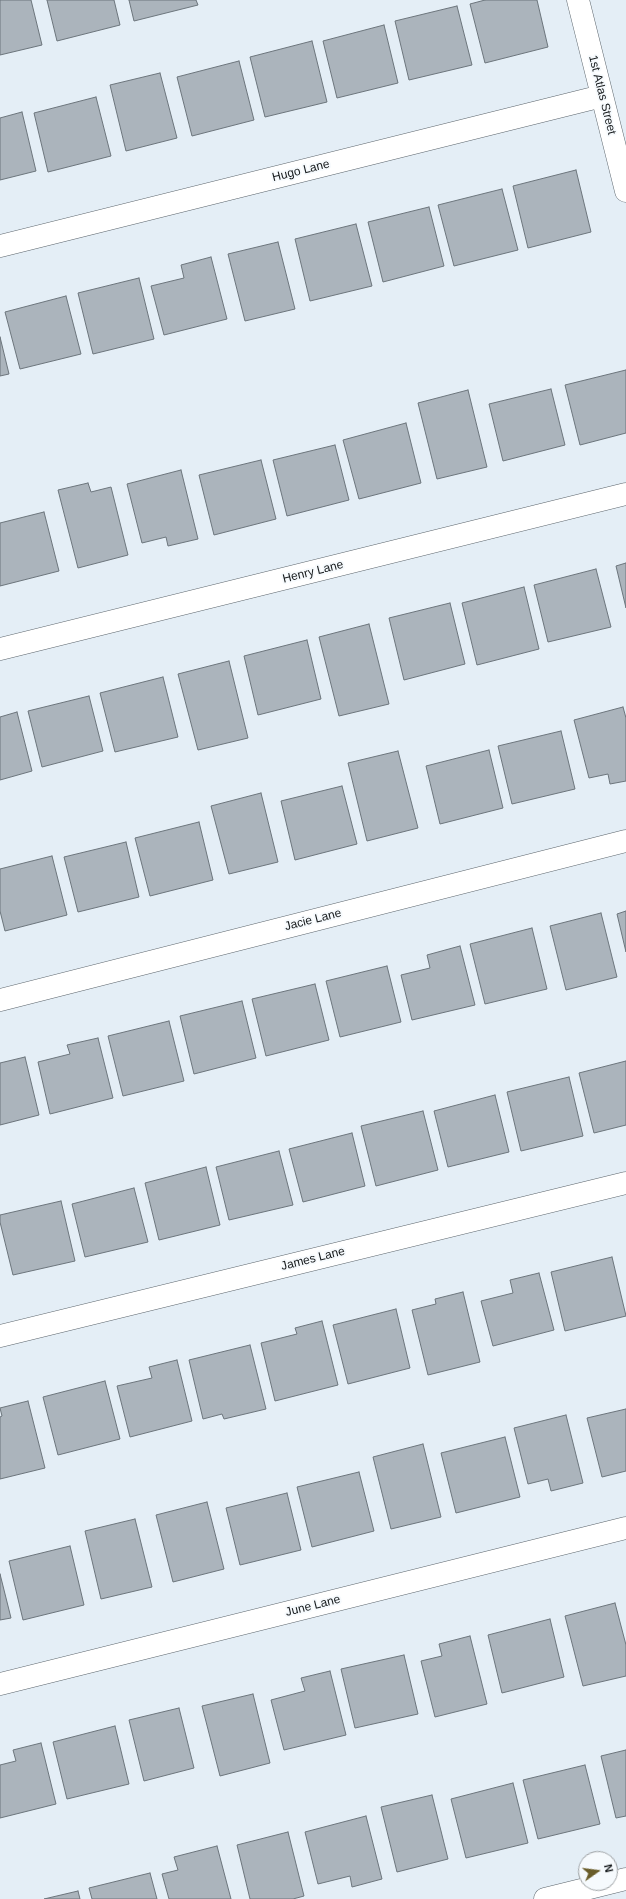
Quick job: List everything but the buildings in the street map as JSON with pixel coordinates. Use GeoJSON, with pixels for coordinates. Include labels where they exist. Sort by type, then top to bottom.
{"type":"FeatureCollection","features":[{"type":"Feature","properties":{"kind":"street","name":"1st Atlas Street"},"geometry":{"type":"LineString","coordinates":[[578,0],[626,191]]}},
{"type":"Feature","properties":{"kind":"street","name":"Hugo Lane"},"geometry":{"type":"LineString","coordinates":[[0,246],[602,96]]}},
{"type":"Feature","properties":{"kind":"street","name":"Henry Lane"},"geometry":{"type":"LineString","coordinates":[[0,649],[626,494]]}},
{"type":"Feature","properties":{"kind":"street","name":"Jacie Lane"},"geometry":{"type":"LineString","coordinates":[[0,1000],[626,841]]}},
{"type":"Feature","properties":{"kind":"street","name":"James Lane"},"geometry":{"type":"LineString","coordinates":[[0,1336],[626,1183]]}},
{"type":"Feature","properties":{"kind":"street","name":"June Lane"},"geometry":{"type":"LineString","coordinates":[[0,1684],[626,1528]]}},
{"type":"Feature","properties":{"kind":"street"},"geometry":{"type":"LineString","coordinates":[[545,1899],[626,1879]]}}]}
